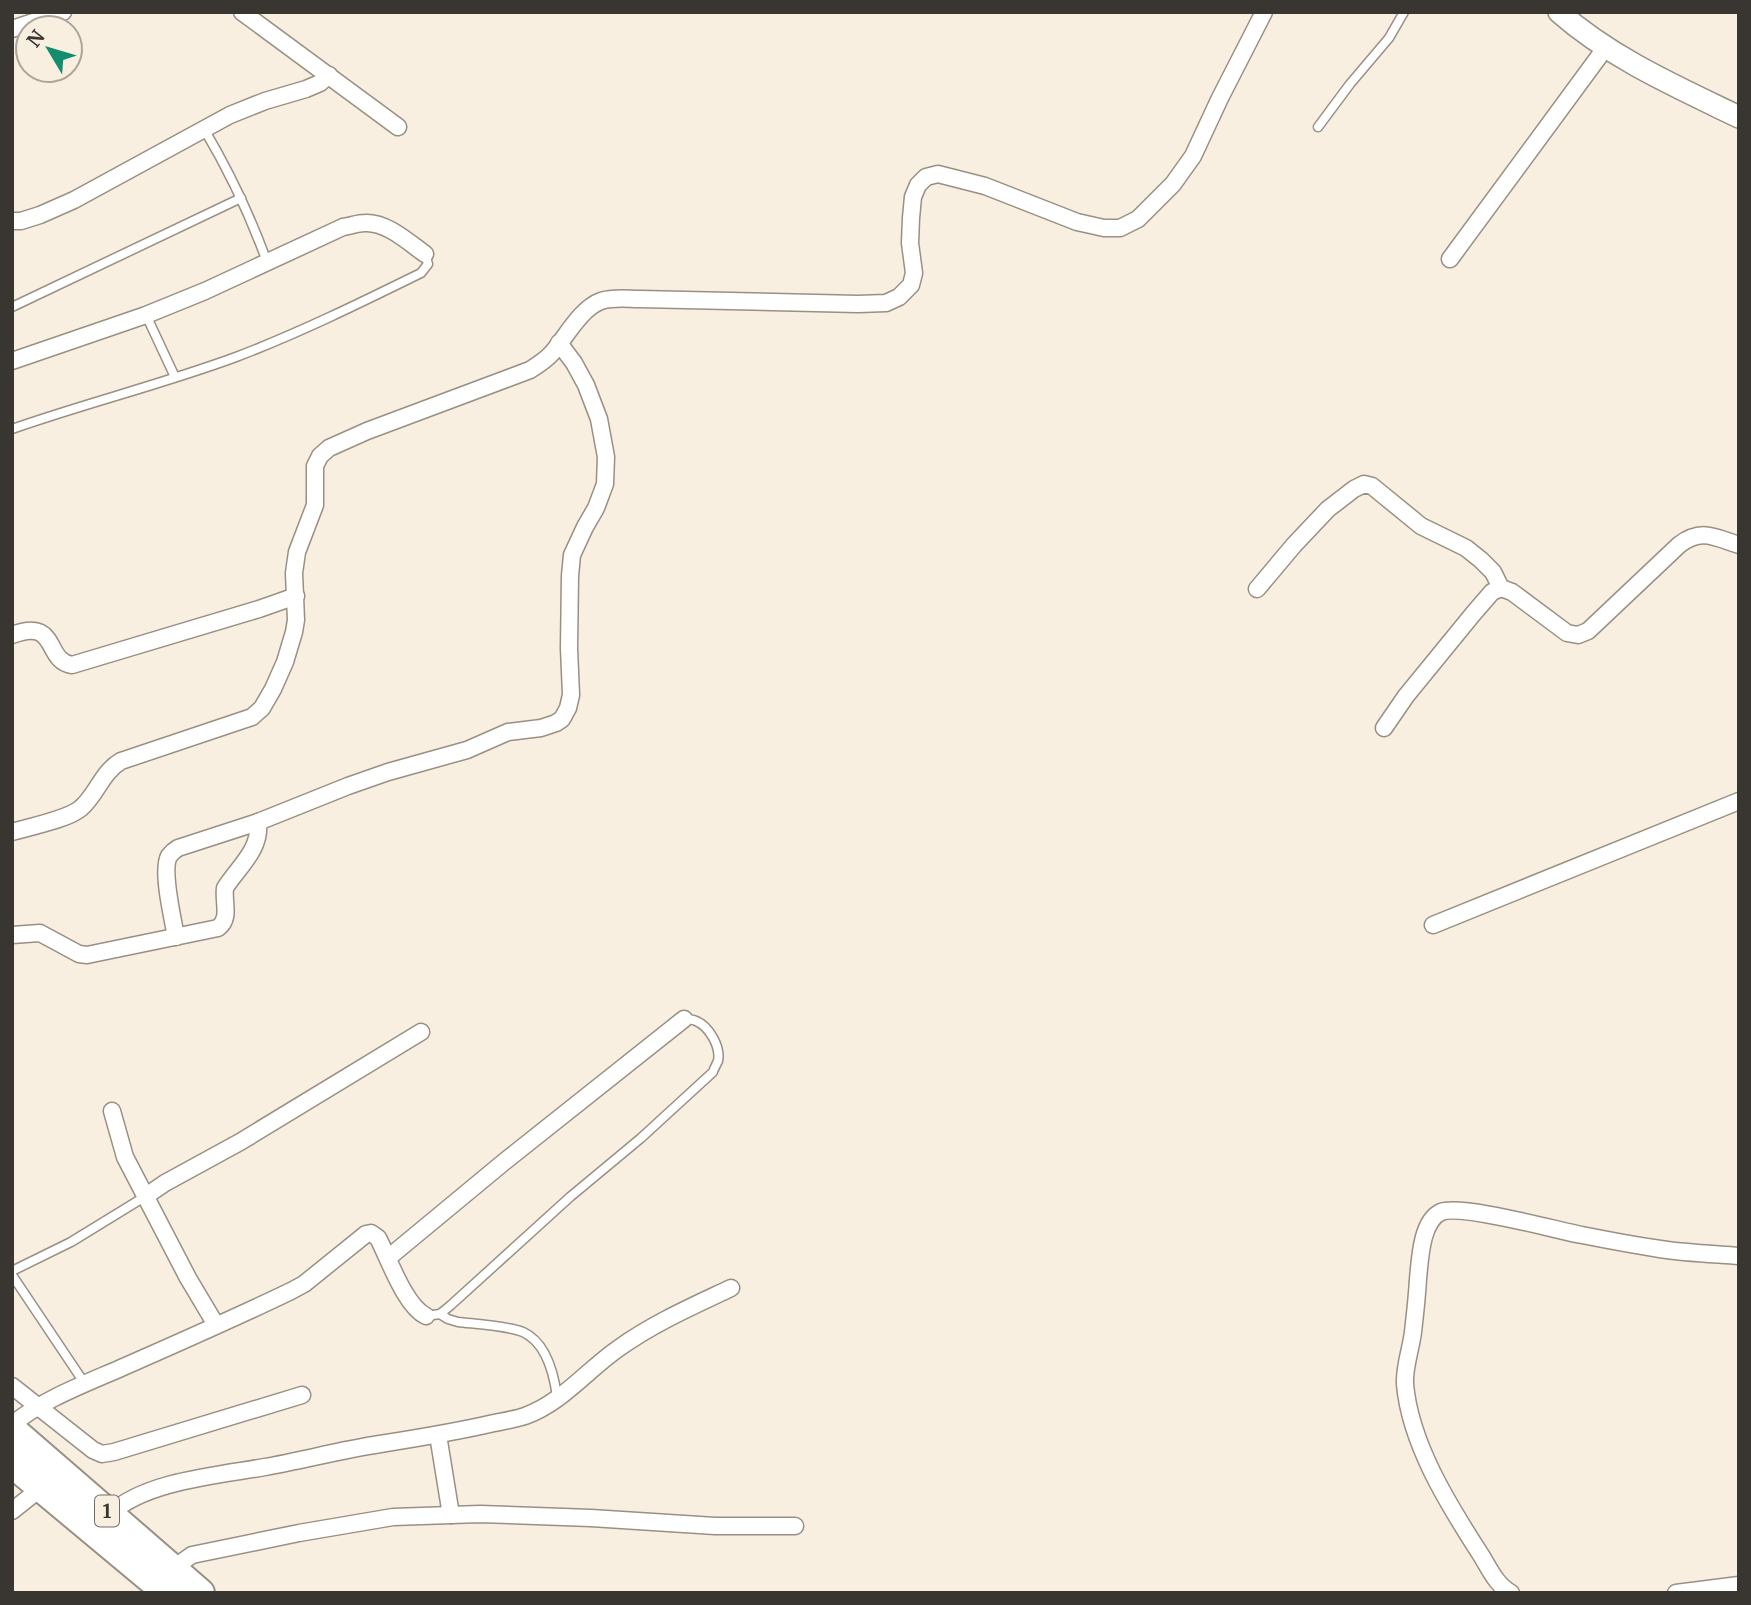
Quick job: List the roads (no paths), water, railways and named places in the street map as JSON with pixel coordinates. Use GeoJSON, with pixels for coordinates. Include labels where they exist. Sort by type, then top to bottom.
{"type":"FeatureCollection","features":[{"type":"Feature","properties":{"kind":"highway","name":"1"},"geometry":{"type":"LineString","coordinates":[[12,1428],[110,1514],[160,1584]]}},
{"type":"Feature","properties":{"kind":"highway","name":"1"},"geometry":{"type":"LineString","coordinates":[[12,1464],[160,1584],[200,1593]]}},
{"type":"Feature","properties":{"kind":"main road"},"geometry":{"type":"LineString","coordinates":[[1559,12],[1606,47],[1668,83],[1739,117]]}},
{"type":"Feature","properties":{"kind":"street"},"geometry":{"type":"LineString","coordinates":[[12,29],[63,12]]}},
{"type":"Feature","properties":{"kind":"street"},"geometry":{"type":"LineString","coordinates":[[242,12],[398,127]]}},
{"type":"Feature","properties":{"kind":"street"},"geometry":{"type":"LineString","coordinates":[[12,832],[79,810],[106,772],[121,761],[258,713],[285,662],[296,620],[294,573],[297,552],[315,505],[316,466],[320,456],[329,448],[530,370],[542,362],[589,308],[604,300],[858,304],[886,303],[900,297],[911,285],[914,273],[910,243],[913,197],[918,185],[926,177],[939,174],[985,186],[1077,222],[1104,228],[1121,228],[1138,219],[1155,203],[1193,156],[1265,12]]}},
{"type":"Feature","properties":{"kind":"street"},"geometry":{"type":"LineString","coordinates":[[1450,259],[1606,47]]}},
{"type":"Feature","properties":{"kind":"street"},"geometry":{"type":"LineString","coordinates":[[12,221],[40,215],[74,200],[230,115],[306,89],[320,83],[329,75]]}},
{"type":"Feature","properties":{"kind":"street"},"geometry":{"type":"LineString","coordinates":[[12,361],[146,315],[343,228],[364,223],[377,224],[425,254]]}},
{"type":"Feature","properties":{"kind":"street"},"geometry":{"type":"LineString","coordinates":[[176,936],[166,874],[168,857],[178,848],[388,772],[467,750],[508,732],[541,728],[562,719],[571,695],[569,588],[572,555],[605,484],[606,457],[599,419],[586,385],[559,343]]}},
{"type":"Feature","properties":{"kind":"street"},"geometry":{"type":"LineString","coordinates":[[1257,589],[1328,509],[1364,484],[1372,486],[1421,526],[1466,548],[1493,572],[1501,588],[1511,592],[1567,633],[1578,635],[1588,631],[1690,536],[1703,534],[1739,545]]}},
{"type":"Feature","properties":{"kind":"street"},"geometry":{"type":"LineString","coordinates":[[1384,728],[1406,696],[1473,614],[1492,592],[1501,588]]}},
{"type":"Feature","properties":{"kind":"street"},"geometry":{"type":"LineString","coordinates":[[12,635],[31,630],[45,636],[61,661],[72,665],[296,596]]}},
{"type":"Feature","properties":{"kind":"street"},"geometry":{"type":"LineString","coordinates":[[1433,925],[1739,801]]}},
{"type":"Feature","properties":{"kind":"street"},"geometry":{"type":"LineString","coordinates":[[12,935],[40,933],[79,954],[87,955],[218,928],[226,918],[225,888],[251,852],[259,832],[258,821]]}},
{"type":"Feature","properties":{"kind":"street"},"geometry":{"type":"LineString","coordinates":[[388,1258],[684,1019]]}},
{"type":"Feature","properties":{"kind":"street"},"geometry":{"type":"LineString","coordinates":[[146,1196],[421,1032]]}},
{"type":"Feature","properties":{"kind":"street"},"geometry":{"type":"LineString","coordinates":[[111,1111],[125,1157],[188,1278],[216,1325]]}},
{"type":"Feature","properties":{"kind":"street"},"geometry":{"type":"LineString","coordinates":[[1510,1592],[1496,1581],[1456,1517],[1418,1439],[1410,1411],[1405,1383],[1420,1256],[1425,1232],[1432,1219],[1442,1212],[1455,1210],[1662,1250],[1739,1256]]}},
{"type":"Feature","properties":{"kind":"street"},"geometry":{"type":"LineString","coordinates":[[12,1428],[23,1416],[85,1384],[193,1337],[304,1284],[366,1234],[372,1233],[378,1238],[411,1303],[419,1312],[433,1315]]}},
{"type":"Feature","properties":{"kind":"street"},"geometry":{"type":"LineString","coordinates":[[110,1514],[127,1501],[146,1492],[206,1476],[438,1435],[525,1416],[557,1400],[599,1363],[639,1334],[731,1288]]}},
{"type":"Feature","properties":{"kind":"street"},"geometry":{"type":"LineString","coordinates":[[12,1386],[93,1450],[102,1454],[302,1395]]}},
{"type":"Feature","properties":{"kind":"street"},"geometry":{"type":"LineString","coordinates":[[438,1435],[452,1515]]}},
{"type":"Feature","properties":{"kind":"street"},"geometry":{"type":"LineString","coordinates":[[12,1511],[41,1488]]}},
{"type":"Feature","properties":{"kind":"street"},"geometry":{"type":"LineString","coordinates":[[160,1584],[192,1555],[393,1517],[532,1516],[715,1526],[795,1526]]}},
{"type":"Feature","properties":{"kind":"street"},"geometry":{"type":"LineString","coordinates":[[1676,1593],[1739,1585]]}},
{"type":"Feature","properties":{"kind":"lane"},"geometry":{"type":"LineString","coordinates":[[1318,127],[1350,83],[1389,38],[1404,12]]}},
{"type":"Feature","properties":{"kind":"lane"},"geometry":{"type":"LineString","coordinates":[[204,129],[225,164],[267,262]]}},
{"type":"Feature","properties":{"kind":"lane"},"geometry":{"type":"LineString","coordinates":[[12,307],[241,198]]}},
{"type":"Feature","properties":{"kind":"lane"},"geometry":{"type":"LineString","coordinates":[[12,429],[235,357],[321,322],[421,273],[425,269],[425,254]]}},
{"type":"Feature","properties":{"kind":"lane"},"geometry":{"type":"LineString","coordinates":[[146,315],[174,377]]}},
{"type":"Feature","properties":{"kind":"lane"},"geometry":{"type":"LineString","coordinates":[[433,1315],[451,1305],[713,1072],[718,1062],[718,1052],[713,1037],[694,1019],[684,1019]]}},
{"type":"Feature","properties":{"kind":"lane"},"geometry":{"type":"LineString","coordinates":[[85,1384],[12,1273],[71,1242],[146,1196]]}},
{"type":"Feature","properties":{"kind":"lane"},"geometry":{"type":"LineString","coordinates":[[433,1315],[458,1322],[522,1331],[533,1338],[544,1352],[555,1377],[557,1400]]}}]}
